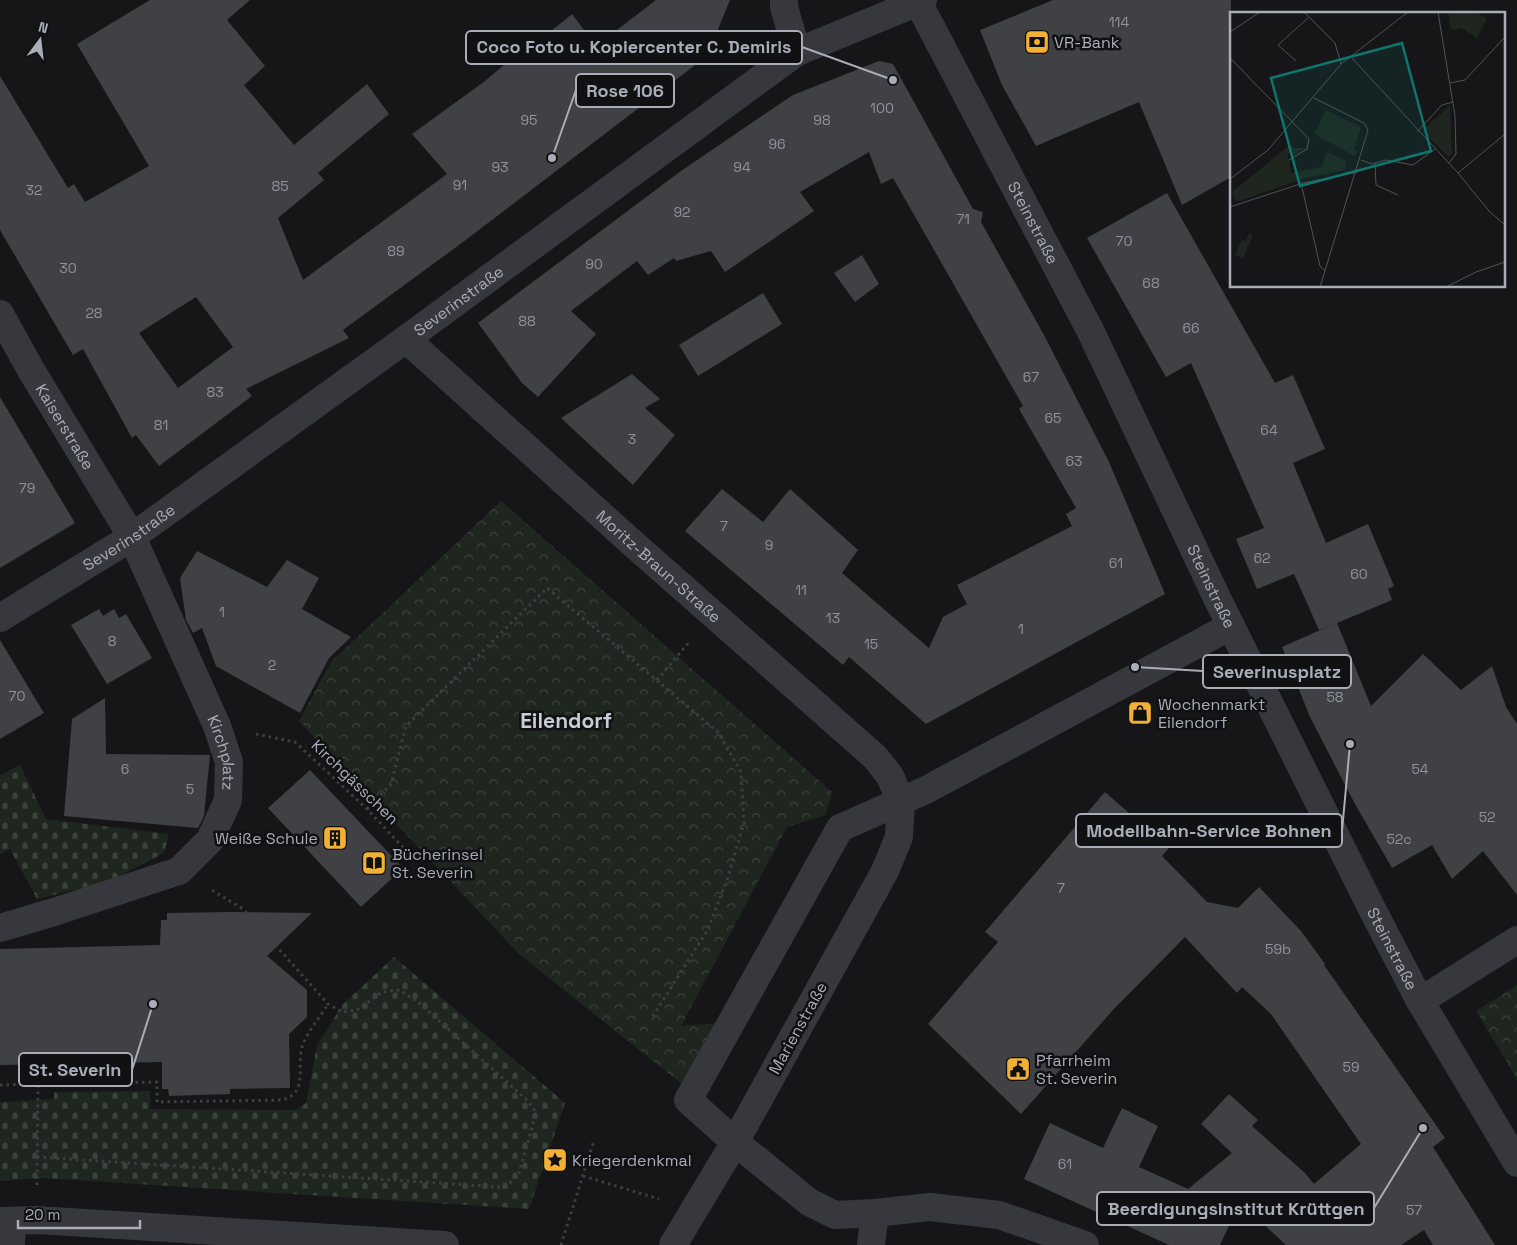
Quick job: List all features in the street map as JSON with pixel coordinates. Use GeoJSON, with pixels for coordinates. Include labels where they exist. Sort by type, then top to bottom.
{"type":"FeatureCollection","features":[{"type":"Feature","properties":{"kind":"street"},"geometry":{"type":"LineString","coordinates":[[784,0],[784,7],[797,52]]}},
{"type":"Feature","properties":{"kind":"street","name":"Severinstraße"},"geometry":{"type":"LineString","coordinates":[[0,618],[132,537],[797,52],[920,1]]}},
{"type":"Feature","properties":{"kind":"street","name":"Steinstraße"},"geometry":{"type":"LineString","coordinates":[[920,1],[1090,332],[1338,844],[1420,1001],[1517,1164]]}},
{"type":"Feature","properties":{"kind":"street","name":"Kaiserstraße"},"geometry":{"type":"LineString","coordinates":[[0,314],[31,370],[132,537]]}},
{"type":"Feature","properties":{"kind":"street","name":"Moritz-Braun-Straße"},"geometry":{"type":"LineString","coordinates":[[406,339],[874,757],[890,776],[901,802]]}},
{"type":"Feature","properties":{"kind":"street","name":"Kirchplatz"},"geometry":{"type":"LineString","coordinates":[[0,928],[179,871],[210,840],[228,800],[229,762],[217,726],[132,537]]}},
{"type":"Feature","properties":{"kind":"street"},"geometry":{"type":"LineString","coordinates":[[1084,1245],[999,1215],[930,1207],[835,1215],[809,1202],[735,1142],[688,1100],[840,828],[901,802],[1231,626]]}},
{"type":"Feature","properties":{"kind":"street","name":"Marienstraße"},"geometry":{"type":"LineString","coordinates":[[674,1245],[735,1142],[885,871],[899,837],[901,802]]}},
{"type":"Feature","properties":{"kind":"street"},"geometry":{"type":"LineString","coordinates":[[1420,1001],[1517,940]]}},
{"type":"Feature","properties":{"kind":"street"},"geometry":{"type":"LineString","coordinates":[[871,1245],[875,1213]]}},
{"type":"Feature","properties":{"kind":"street"},"geometry":{"type":"LineString","coordinates":[[15,1227],[445,1245]]}},
{"type":"Feature","properties":{"kind":"path"},"geometry":{"type":"LineString","coordinates":[[367,809],[392,784],[406,726],[547,588],[718,732],[741,772],[744,823],[727,880],[706,931],[651,1019]]}},
{"type":"Feature","properties":{"kind":"path"},"geometry":{"type":"LineString","coordinates":[[656,680],[713,614]]}},
{"type":"Feature","properties":{"kind":"path","name":"Kirchgässchen"},"geometry":{"type":"LineString","coordinates":[[217,726],[295,742],[367,809],[411,856]]}},
{"type":"Feature","properties":{"kind":"path"},"geometry":{"type":"LineString","coordinates":[[37,1157],[500,1187],[509,1184],[519,1172],[533,1124],[534,1110],[528,1101],[419,1004],[400,990],[382,992],[357,1010],[342,1012],[328,1004],[243,909],[179,871]]}},
{"type":"Feature","properties":{"kind":"path"},"geometry":{"type":"LineString","coordinates":[[0,1085],[157,1082],[157,1102],[282,1100],[291,1098],[298,1090],[303,1044],[328,1004]]}},
{"type":"Feature","properties":{"kind":"path"},"geometry":{"type":"LineString","coordinates":[[15,1227],[37,1157],[38,1084]]}},
{"type":"Feature","properties":{"kind":"path"},"geometry":{"type":"LineString","coordinates":[[561,1245],[594,1140]]}},
{"type":"Feature","properties":{"kind":"path"},"geometry":{"type":"LineString","coordinates":[[583,1176],[695,1210]]}},
{"type":"Feature","properties":{"kind":"green space"},"geometry":{"type":"Polygon","coordinates":[[[501,501],[832,792],[826,815],[787,827],[681,1026],[717,1023],[683,1085],[519,954],[299,721],[331,662],[501,501]]]}},
{"type":"Feature","properties":{"kind":"green space"},"geometry":{"type":"Polygon","coordinates":[[[20,765],[46,819],[169,834],[164,853],[110,881],[37,899],[10,849],[0,854],[0,775],[20,765]]]}},
{"type":"Feature","properties":{"kind":"green space"},"geometry":{"type":"Polygon","coordinates":[[[394,957],[565,1103],[529,1209],[42,1178],[0,1181],[0,1102],[54,1099],[54,1092],[150,1091],[150,1109],[295,1110],[306,1103],[317,1046],[343,1004],[394,957]]]}},
{"type":"Feature","properties":{"kind":"green space"},"geometry":{"type":"Polygon","coordinates":[[[1517,985],[1517,1079],[1476,1011],[1517,985]]]}},
{"type":"Feature","properties":{"kind":"building"},"geometry":{"type":"Polygon","coordinates":[[[150,0],[250,0],[227,20],[265,66],[244,85],[294,145],[367,84],[389,114],[318,173],[324,180],[278,218],[303,280],[447,174],[412,134],[485,81],[522,50],[524,53],[572,14],[596,46],[656,0],[730,0],[707,56],[459,245],[343,330],[349,338],[246,389],[252,396],[159,466],[136,435],[132,438],[83,349],[73,355],[0,230],[0,76],[68,188],[74,184],[85,202],[149,166],[77,44],[150,0]],[[196,297],[139,333],[178,388],[233,347],[196,297]]]}},
{"type":"Feature","properties":{"kind":"building"},"geometry":{"type":"Polygon","coordinates":[[[1053,0],[1231,0],[1230,178],[1182,205],[1139,102],[1036,146],[1002,85],[980,30],[1053,0]]]}},
{"type":"Feature","properties":{"kind":"building"},"geometry":{"type":"Polygon","coordinates":[[[879,61],[893,64],[973,209],[983,212],[981,222],[1044,335],[1109,462],[1165,594],[926,724],[849,657],[843,665],[685,531],[722,489],[763,522],[790,489],[858,550],[842,573],[929,648],[943,617],[967,604],[957,585],[1072,526],[1066,514],[1076,508],[1019,409],[1023,406],[893,178],[881,184],[869,152],[800,192],[814,211],[725,272],[711,251],[676,261],[674,258],[648,275],[637,261],[571,311],[596,334],[538,397],[522,383],[478,323],[681,171],[793,95],[879,61]]]}},
{"type":"Feature","properties":{"kind":"building"},"geometry":{"type":"Polygon","coordinates":[[[1167,193],[1275,383],[1293,375],[1325,449],[1293,463],[1326,543],[1368,524],[1394,586],[1388,589],[1392,600],[1337,623],[1371,706],[1423,654],[1461,690],[1492,666],[1506,707],[1517,724],[1517,895],[1483,851],[1452,879],[1432,845],[1392,868],[1355,804],[1310,717],[1282,647],[1336,623],[1319,630],[1294,574],[1257,589],[1236,539],[1264,528],[1191,363],[1166,377],[1087,238],[1167,193]]]}},
{"type":"Feature","properties":{"kind":"building"},"geometry":{"type":"Polygon","coordinates":[[[862,255],[879,284],[855,302],[834,273],[862,255]]]}},
{"type":"Feature","properties":{"kind":"building"},"geometry":{"type":"Polygon","coordinates":[[[763,293],[782,324],[698,376],[679,345],[763,293]]]}},
{"type":"Feature","properties":{"kind":"building"},"geometry":{"type":"Polygon","coordinates":[[[632,374],[660,399],[645,408],[675,435],[633,485],[561,418],[632,374]]]}},
{"type":"Feature","properties":{"kind":"building"},"geometry":{"type":"Polygon","coordinates":[[[0,397],[75,523],[0,568],[0,397]]]}},
{"type":"Feature","properties":{"kind":"building"},"geometry":{"type":"Polygon","coordinates":[[[197,551],[267,587],[287,560],[319,578],[302,609],[351,637],[329,658],[300,713],[216,666],[202,628],[193,633],[186,620],[180,578],[197,551]]]}},
{"type":"Feature","properties":{"kind":"building"},"geometry":{"type":"Polygon","coordinates":[[[99,609],[103,616],[114,609],[119,618],[126,614],[152,658],[107,684],[71,625],[99,609]]]}},
{"type":"Feature","properties":{"kind":"building"},"geometry":{"type":"Polygon","coordinates":[[[0,640],[44,713],[0,739],[0,640]]]}},
{"type":"Feature","properties":{"kind":"building"},"geometry":{"type":"Polygon","coordinates":[[[105,698],[106,754],[210,755],[204,816],[198,828],[64,816],[72,719],[105,698]]]}},
{"type":"Feature","properties":{"kind":"building","name":"Weiße Schule"},"geometry":{"type":"Polygon","coordinates":[[[310,770],[403,868],[361,907],[268,808],[310,770]]]}},
{"type":"Feature","properties":{"kind":"building"},"geometry":{"type":"Polygon","coordinates":[[[1105,792],[1169,848],[1162,856],[1207,902],[1238,908],[1259,887],[1301,931],[1445,1138],[1433,1147],[1495,1245],[1433,1245],[1424,1230],[1401,1245],[1286,1245],[1240,1202],[1220,1245],[1169,1245],[1024,1179],[1050,1123],[1103,1148],[1122,1108],[1158,1126],[1139,1167],[1188,1189],[1232,1153],[1201,1124],[1229,1094],[1258,1120],[1252,1126],[1305,1173],[1314,1184],[1361,1144],[1271,1014],[1242,987],[1237,993],[1185,937],[1113,1010],[1021,1114],[928,1024],[998,942],[985,932],[1105,792]]]}},
{"type":"Feature","properties":{"kind":"building"},"geometry":{"type":"Polygon","coordinates":[[[167,913],[312,913],[267,956],[307,990],[307,1017],[289,1034],[290,1088],[230,1089],[230,1094],[169,1096],[168,1089],[162,1089],[162,1062],[0,1065],[0,949],[160,945],[161,920],[167,920],[167,913]]]}},
{"type":"Feature","properties":{"kind":"place","name":"VR-Bank"},"geometry":{"type":"Point","coordinates":[1037,42]}},
{"type":"Feature","properties":{"kind":"place","name":"Coco Foto u. Kopiercenter C. Demiris"},"geometry":{"type":"Point","coordinates":[893,80]}},
{"type":"Feature","properties":{"kind":"place","name":"Rose 106"},"geometry":{"type":"Point","coordinates":[552,158]}},
{"type":"Feature","properties":{"kind":"place","name":"Severinusplatz"},"geometry":{"type":"Point","coordinates":[1135,667]}},
{"type":"Feature","properties":{"kind":"place","name":"Wochenmarkt Eilendorf"},"geometry":{"type":"Point","coordinates":[1140,713]}},
{"type":"Feature","properties":{"kind":"place","name":"Modellbahn-Service Bohnen"},"geometry":{"type":"Point","coordinates":[1350,744]}},
{"type":"Feature","properties":{"kind":"place","name":"Weiße Schule"},"geometry":{"type":"Point","coordinates":[335,838]}},
{"type":"Feature","properties":{"kind":"place","name":"Bücherinsel St. Severin"},"geometry":{"type":"Point","coordinates":[374,863]}},
{"type":"Feature","properties":{"kind":"place","name":"St. Severin"},"geometry":{"type":"Point","coordinates":[153,1004]}},
{"type":"Feature","properties":{"kind":"place","name":"Pfarrheim St. Severin"},"geometry":{"type":"Point","coordinates":[1018,1069]}},
{"type":"Feature","properties":{"kind":"place","name":"Beerdigungsinstitut Krüttgen"},"geometry":{"type":"Point","coordinates":[1423,1128]}},
{"type":"Feature","properties":{"kind":"place","name":"Kriegerdenkmal"},"geometry":{"type":"Point","coordinates":[555,1160]}},
{"type":"Feature","properties":{"kind":"district","name":"Eilendorf"},"geometry":{"type":"Point","coordinates":[566,720]}}]}
